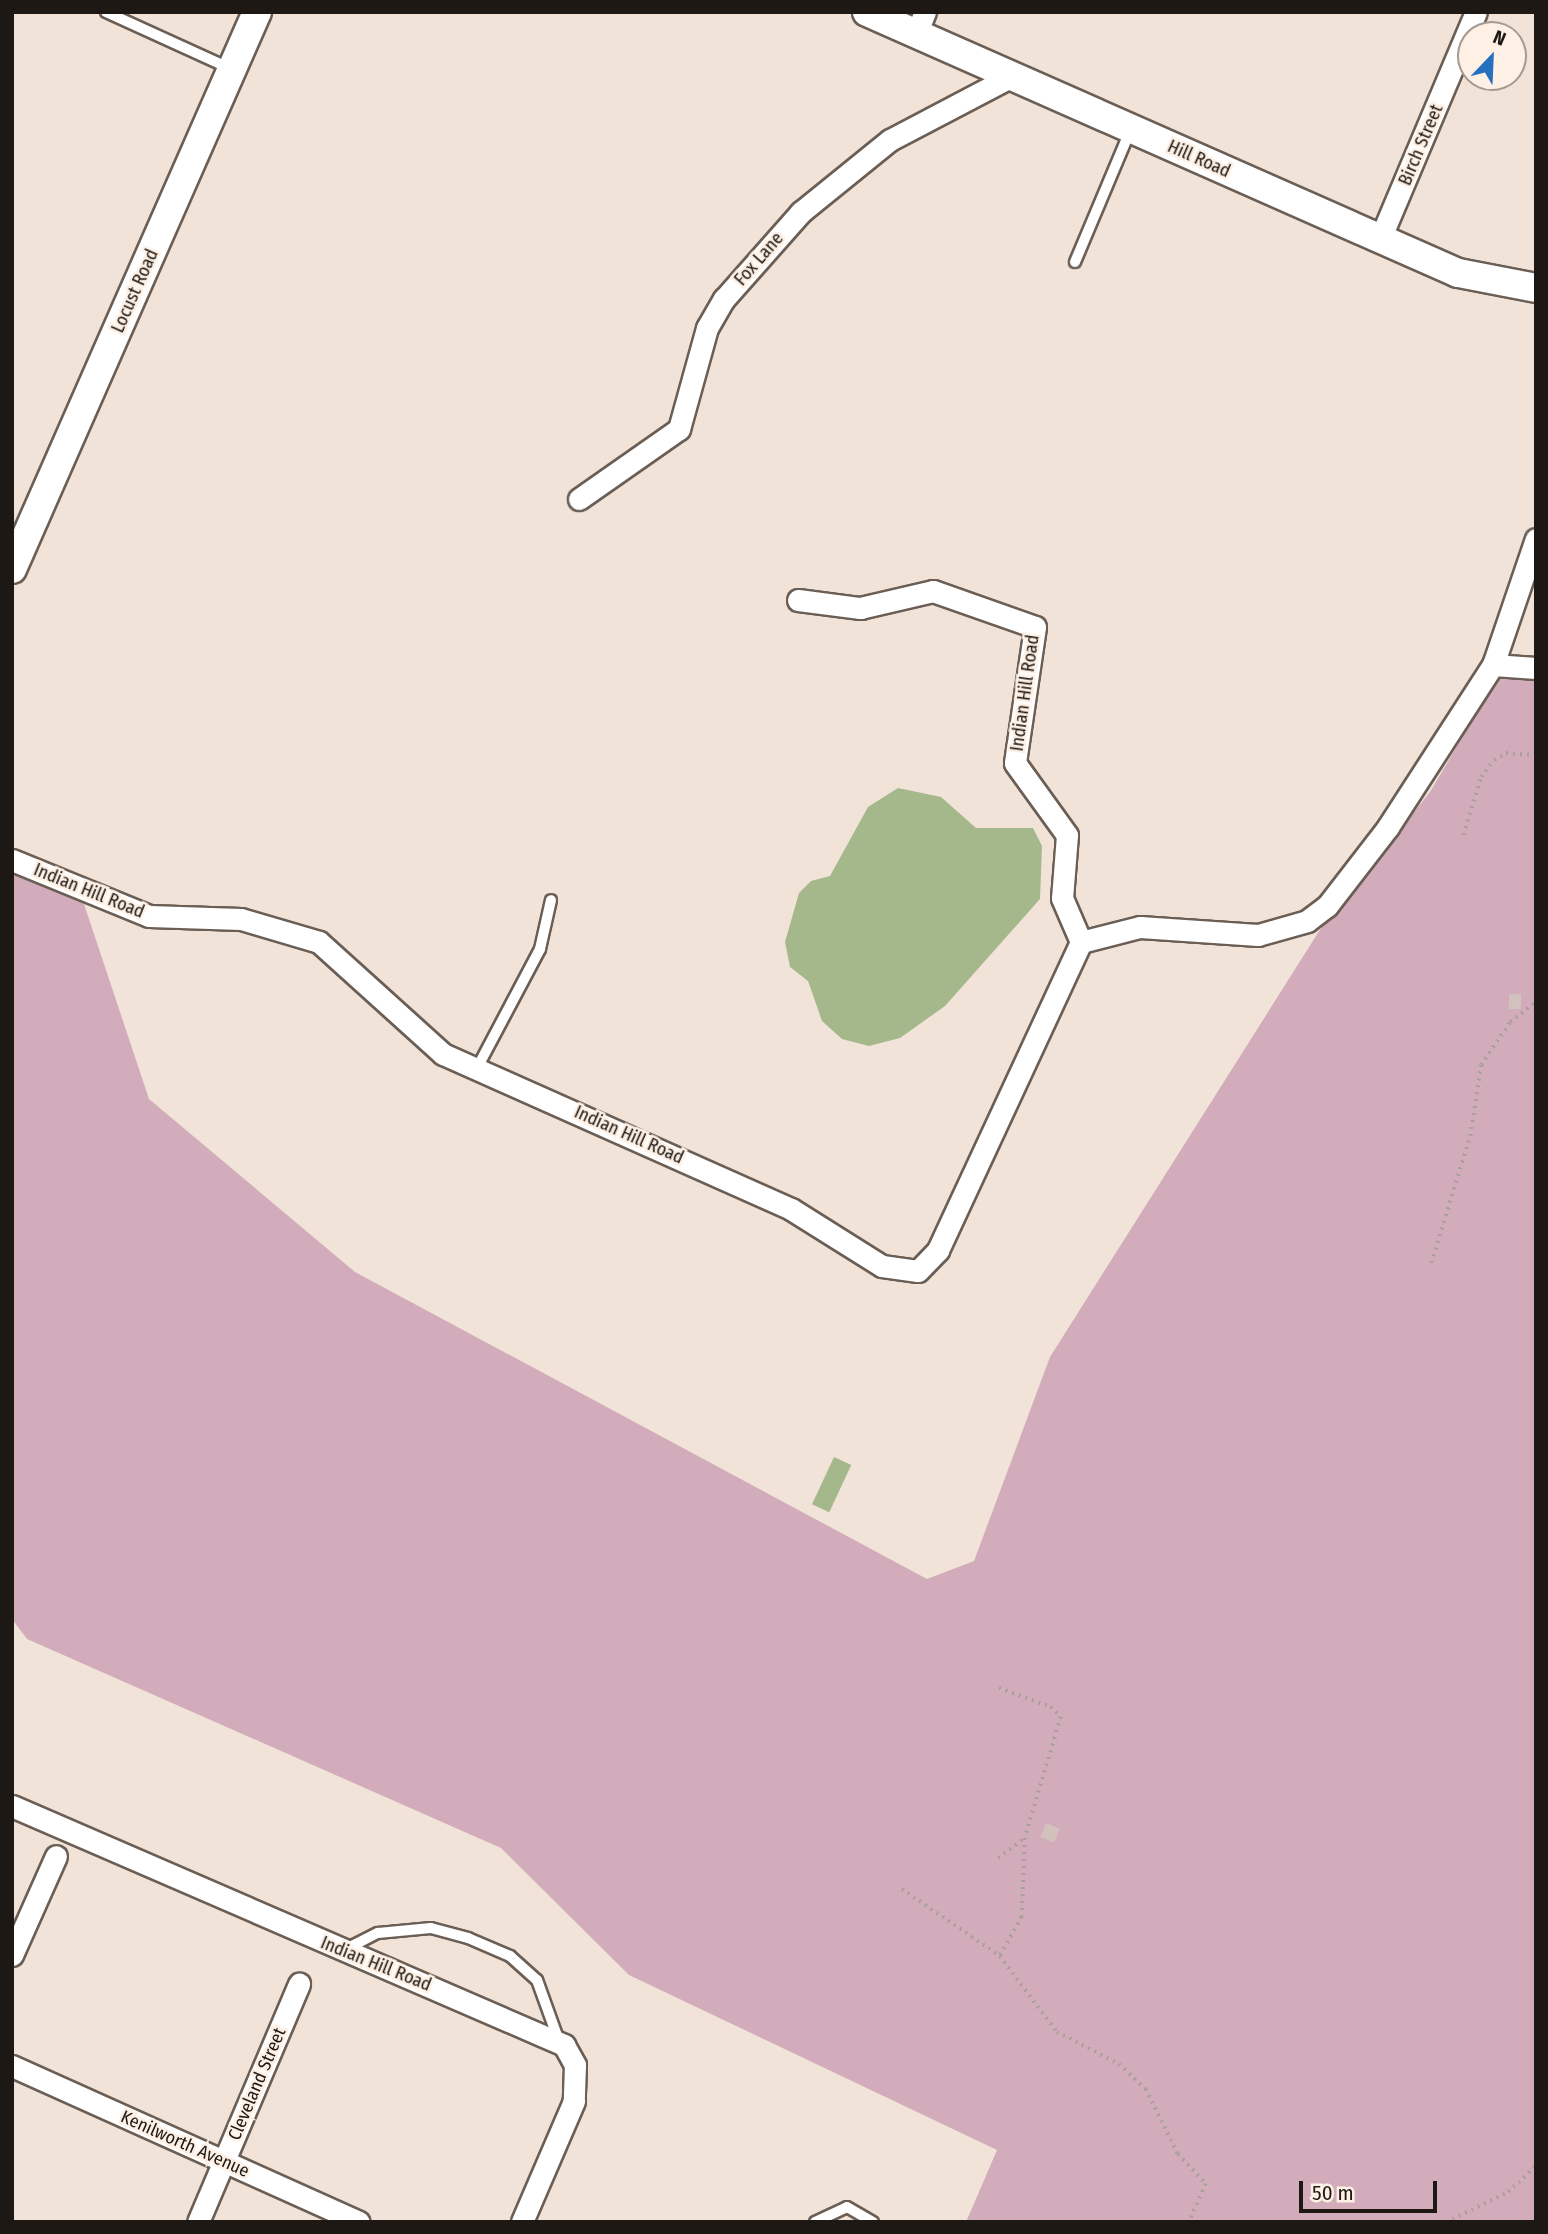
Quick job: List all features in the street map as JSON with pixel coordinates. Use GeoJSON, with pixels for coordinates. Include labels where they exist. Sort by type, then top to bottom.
{"type":"FeatureCollection","features":[{"type":"Feature","properties":{"kind":"street","name":"Locust Road"},"geometry":{"type":"LineString","coordinates":[[12,569],[257,12]]}},
{"type":"Feature","properties":{"kind":"street","name":"Hill Road"},"geometry":{"type":"LineString","coordinates":[[867,12],[920,23],[1012,76],[1380,239],[1487,283],[1536,288]]}},
{"type":"Feature","properties":{"kind":"street","name":"Birch Street"},"geometry":{"type":"LineString","coordinates":[[1380,239],[1476,12]]}},
{"type":"Feature","properties":{"kind":"street","name":"Fox Lane"},"geometry":{"type":"LineString","coordinates":[[579,499],[679,429],[707,328],[724,299],[801,212],[890,140],[1012,76]]}},
{"type":"Feature","properties":{"kind":"street"},"geometry":{"type":"LineString","coordinates":[[1081,942],[1140,927],[1258,935],[1307,921],[1388,827],[1493,665],[1536,538]]}},
{"type":"Feature","properties":{"kind":"street","name":"Indian Hill Road"},"geometry":{"type":"LineString","coordinates":[[12,860],[149,916],[242,919],[319,942],[432,1047],[476,1070],[791,1209],[882,1266],[918,1271],[938,1250],[1081,942],[1062,898],[1067,835],[1015,763],[1035,627],[933,592],[860,608],[798,600]]}},
{"type":"Feature","properties":{"kind":"street"},"geometry":{"type":"LineString","coordinates":[[1493,665],[1536,668]]}},
{"type":"Feature","properties":{"kind":"street","name":"Indian Hill Road"},"geometry":{"type":"LineString","coordinates":[[12,1806],[559,2042]]}},
{"type":"Feature","properties":{"kind":"street"},"geometry":{"type":"LineString","coordinates":[[12,1955],[56,1856]]}},
{"type":"Feature","properties":{"kind":"street","name":"Cleveland Street"},"geometry":{"type":"LineString","coordinates":[[198,2222],[299,1984]]}},
{"type":"Feature","properties":{"kind":"street"},"geometry":{"type":"LineString","coordinates":[[522,2222],[578,2084],[575,2065],[559,2042]]}},
{"type":"Feature","properties":{"kind":"street","name":"Kenilworth Avenue"},"geometry":{"type":"LineString","coordinates":[[12,2066],[359,2222]]}},
{"type":"Feature","properties":{"kind":"lane"},"geometry":{"type":"LineString","coordinates":[[106,12],[232,69]]}},
{"type":"Feature","properties":{"kind":"lane"},"geometry":{"type":"LineString","coordinates":[[1075,262],[1131,129]]}},
{"type":"Feature","properties":{"kind":"lane"},"geometry":{"type":"LineString","coordinates":[[476,1070],[540,949],[551,900]]}},
{"type":"Feature","properties":{"kind":"lane"},"geometry":{"type":"LineString","coordinates":[[344,1950],[378,1933],[431,1928],[468,1938],[510,1956],[537,1980],[559,2042]]}},
{"type":"Feature","properties":{"kind":"lane"},"geometry":{"type":"LineString","coordinates":[[814,2222],[847,2207],[873,2222]]}},
{"type":"Feature","properties":{"kind":"path"},"geometry":{"type":"LineString","coordinates":[[1463,835],[1481,778],[1494,760],[1506,754],[1536,755]]}},
{"type":"Feature","properties":{"kind":"path"},"geometry":{"type":"LineString","coordinates":[[1432,1263],[1470,1136],[1481,1065],[1510,1022],[1536,1002]]}},
{"type":"Feature","properties":{"kind":"path"},"geometry":{"type":"LineString","coordinates":[[999,1688],[1051,1707],[1061,1717],[1025,1838],[1022,1917],[1000,1956]]}},
{"type":"Feature","properties":{"kind":"path"},"geometry":{"type":"LineString","coordinates":[[998,1858],[1025,1838]]}},
{"type":"Feature","properties":{"kind":"path"},"geometry":{"type":"LineString","coordinates":[[902,1889],[1000,1956],[1042,2020],[1070,2042],[1119,2064],[1146,2089],[1178,2154],[1206,2183],[1189,2222]]}},
{"type":"Feature","properties":{"kind":"path"},"geometry":{"type":"LineString","coordinates":[[1446,2222],[1508,2192],[1536,2166]]}},
{"type":"Feature","properties":{"kind":"shaded area"},"geometry":{"type":"Polygon","coordinates":[[[1499,675],[1536,675],[1536,2222],[966,2222],[997,2150],[629,1975],[501,1848],[27,1639],[12,1619],[12,869],[81,895],[149,1099],[355,1272],[927,1579],[974,1561],[1050,1357],[1323,925],[1430,792],[1499,675]]]}},
{"type":"Feature","properties":{"kind":"shaded area"},"geometry":{"type":"Polygon","coordinates":[[[898,788],[941,797],[976,828],[1033,828],[1042,846],[1040,899],[945,1006],[900,1038],[869,1046],[842,1039],[822,1021],[808,981],[790,967],[785,942],[799,893],[811,881],[830,876],[868,807],[898,788]]]}},
{"type":"Feature","properties":{"kind":"shaded area"},"geometry":{"type":"Polygon","coordinates":[[[834,1457],[851,1465],[829,1512],[812,1504],[834,1457]]]}},
{"type":"Feature","properties":{"kind":"building"},"geometry":{"type":"Polygon","coordinates":[[[1509,994],[1521,994],[1521,1009],[1509,1009],[1509,994]]]}},
{"type":"Feature","properties":{"kind":"building"},"geometry":{"type":"Polygon","coordinates":[[[1046,1823],[1060,1829],[1054,1843],[1040,1837],[1046,1823]]]}}]}
